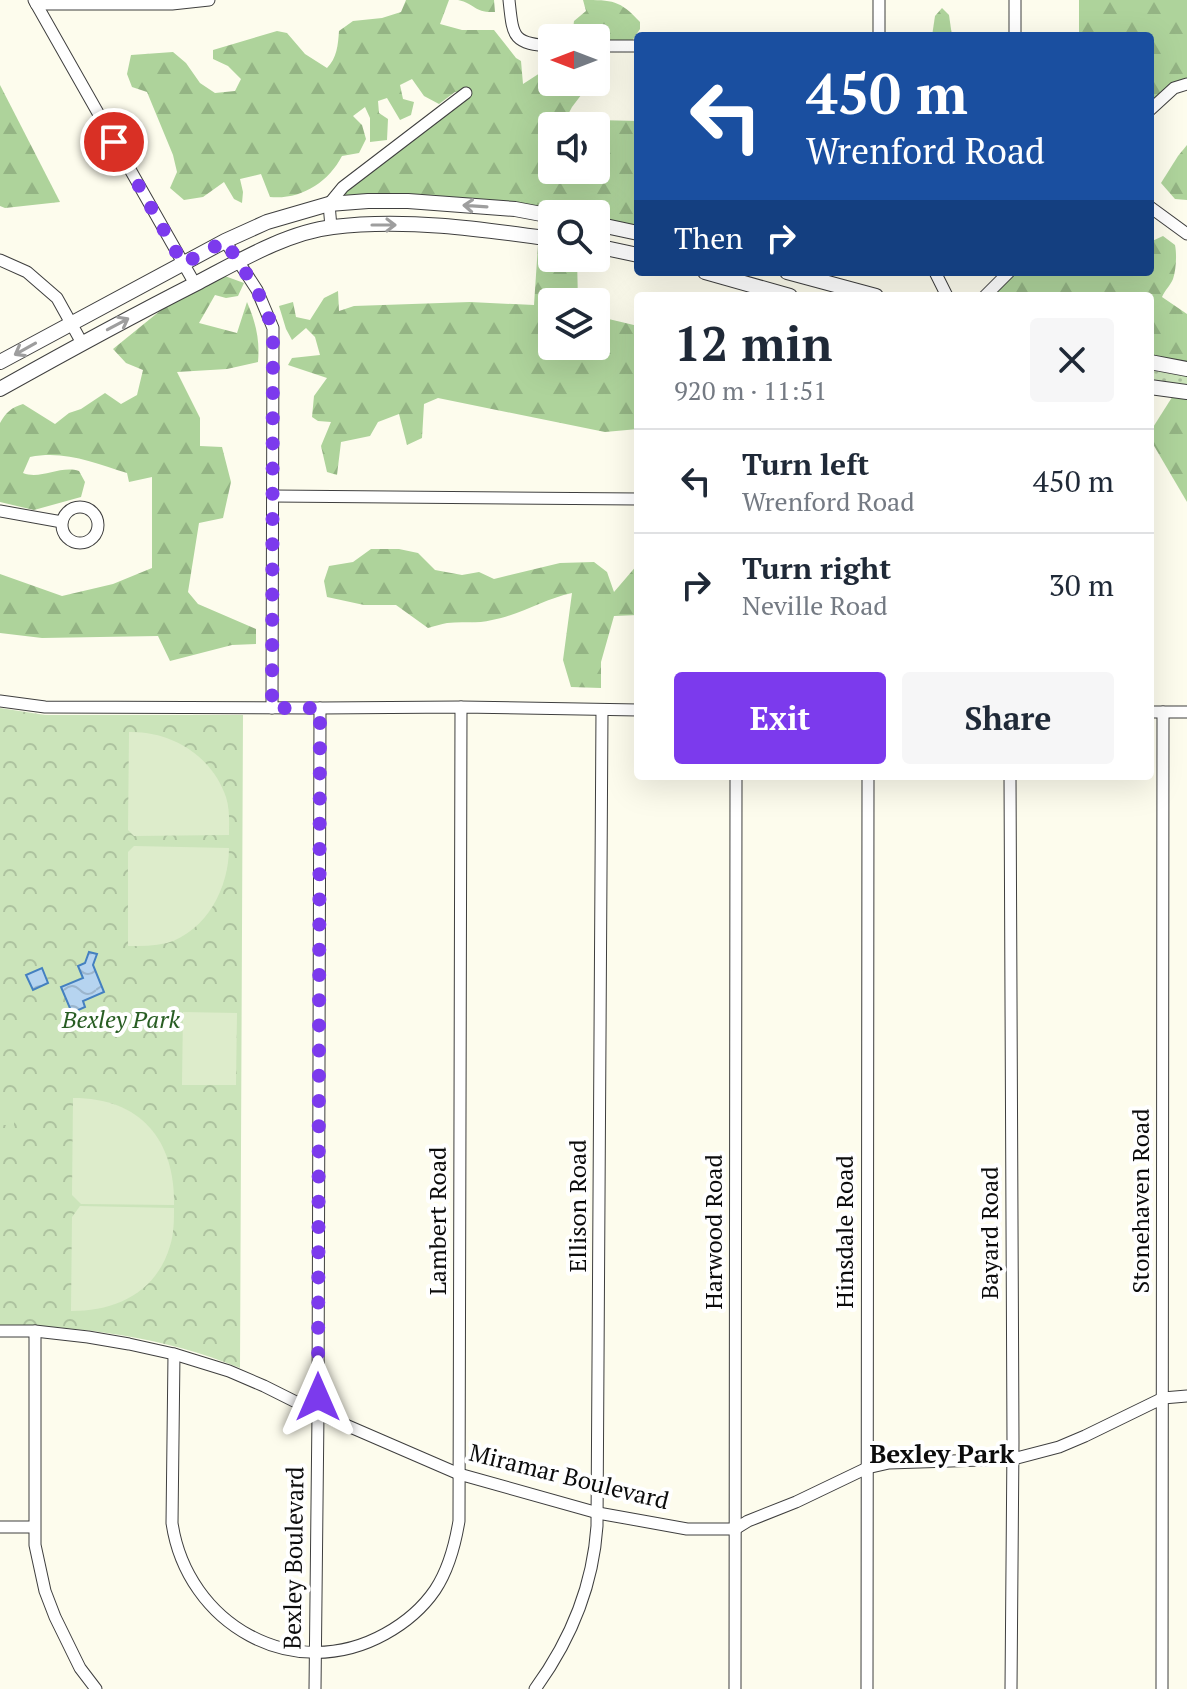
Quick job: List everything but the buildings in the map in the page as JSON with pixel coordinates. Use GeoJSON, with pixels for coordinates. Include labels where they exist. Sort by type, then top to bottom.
{"type":"FeatureCollection","features":[{"type":"Feature","properties":{"kind":"street"},"geometry":{"type":"LineString","coordinates":[[35,2],[172,4],[209,0]]}},
{"type":"Feature","properties":{"kind":"street"},"geometry":{"type":"LineString","coordinates":[[509,0],[512,27],[519,40],[538,45]]}},
{"type":"Feature","properties":{"kind":"street"},"geometry":{"type":"LineString","coordinates":[[879,0],[879,32]]}},
{"type":"Feature","properties":{"kind":"street"},"geometry":{"type":"LineString","coordinates":[[1015,0],[1015,32]]}},
{"type":"Feature","properties":{"kind":"street"},"geometry":{"type":"LineString","coordinates":[[35,2],[195,284]]}},
{"type":"Feature","properties":{"kind":"street"},"geometry":{"type":"LineString","coordinates":[[610,46],[634,46]]}},
{"type":"Feature","properties":{"kind":"street"},"geometry":{"type":"LineString","coordinates":[[1154,106],[1174,88],[1187,84]]}},
{"type":"Feature","properties":{"kind":"street"},"geometry":{"type":"LineString","coordinates":[[331,227],[329,204],[343,187],[466,93]]}},
{"type":"Feature","properties":{"kind":"street"},"geometry":{"type":"LineString","coordinates":[[0,362],[225,241],[267,222],[329,204],[408,201],[538,213]]}},
{"type":"Feature","properties":{"kind":"street"},"geometry":{"type":"LineString","coordinates":[[1154,210],[1187,234]]}},
{"type":"Feature","properties":{"kind":"street"},"geometry":{"type":"LineString","coordinates":[[0,389],[239,261],[292,238],[331,227],[405,225],[538,237]]}},
{"type":"Feature","properties":{"kind":"street"},"geometry":{"type":"LineString","coordinates":[[610,227],[634,232]]}},
{"type":"Feature","properties":{"kind":"street"},"geometry":{"type":"LineString","coordinates":[[225,241],[257,290],[273,328],[272,708]]}},
{"type":"Feature","properties":{"kind":"street"},"geometry":{"type":"LineString","coordinates":[[610,249],[634,254]]}},
{"type":"Feature","properties":{"kind":"street"},"geometry":{"type":"LineString","coordinates":[[0,260],[27,272],[57,298],[82,343]]}},
{"type":"Feature","properties":{"kind":"street"},"geometry":{"type":"LineString","coordinates":[[719,276],[776,292]]}},
{"type":"Feature","properties":{"kind":"street"},"geometry":{"type":"LineString","coordinates":[[802,276],[861,292]]}},
{"type":"Feature","properties":{"kind":"street"},"geometry":{"type":"LineString","coordinates":[[989,292],[1005,276]]}},
{"type":"Feature","properties":{"kind":"street"},"geometry":{"type":"LineString","coordinates":[[1154,363],[1187,369]]}},
{"type":"Feature","properties":{"kind":"street"},"geometry":{"type":"LineString","coordinates":[[1154,388],[1187,392]]}},
{"type":"Feature","properties":{"kind":"street"},"geometry":{"type":"LineString","coordinates":[[273,496],[634,499]]}},
{"type":"Feature","properties":{"kind":"street"},"geometry":{"type":"LineString","coordinates":[[0,511],[62,522]]}},
{"type":"Feature","properties":{"kind":"street"},"geometry":{"type":"LineString","coordinates":[[0,701],[45,707],[634,710]]}},
{"type":"Feature","properties":{"kind":"street","name":"Lambert Road"},"geometry":{"type":"LineString","coordinates":[[174,1354],[172,1523],[175,1542],[198,1591],[221,1616],[247,1634],[277,1647],[315,1653],[352,1648],[380,1637],[410,1618],[433,1593],[445,1571],[459,1521],[461,707]]}},
{"type":"Feature","properties":{"kind":"street","name":"Bexley Boulevard"},"geometry":{"type":"LineString","coordinates":[[315,1689],[320,708]]}},
{"type":"Feature","properties":{"kind":"street","name":"Ellison Road"},"geometry":{"type":"LineString","coordinates":[[536,1689],[562,1647],[582,1604],[595,1552],[598,1513],[602,710]]}},
{"type":"Feature","properties":{"kind":"street"},"geometry":{"type":"LineString","coordinates":[[1154,712],[1187,712]]}},
{"type":"Feature","properties":{"kind":"street","name":"Stonehaven Road"},"geometry":{"type":"LineString","coordinates":[[1162,1689],[1163,712]]}},
{"type":"Feature","properties":{"kind":"street","name":"Harwood Road"},"geometry":{"type":"LineString","coordinates":[[735,1689],[736,780]]}},
{"type":"Feature","properties":{"kind":"street","name":"Hinsdale Road"},"geometry":{"type":"LineString","coordinates":[[867,1689],[868,780]]}},
{"type":"Feature","properties":{"kind":"street","name":"Bayard Road"},"geometry":{"type":"LineString","coordinates":[[1010,780],[1011,1689]]}},
{"type":"Feature","properties":{"kind":"street","name":"Miramar Boulevard"},"geometry":{"type":"LineString","coordinates":[[0,1331],[35,1331],[129,1344],[174,1354],[229,1371],[459,1474],[598,1513],[687,1529],[735,1529],[867,1468],[889,1463],[1013,1459],[1072,1441],[1163,1398],[1187,1396]]}},
{"type":"Feature","properties":{"kind":"street"},"geometry":{"type":"LineString","coordinates":[[35,1331],[35,1545],[45,1591],[63,1634],[92,1687]]}},
{"type":"Feature","properties":{"kind":"street"},"geometry":{"type":"LineString","coordinates":[[0,1527],[34,1527]]}},
{"type":"Feature","properties":{"kind":"green space"},"geometry":{"type":"Polygon","coordinates":[[[406,0],[449,0],[440,24],[462,30],[494,30],[521,61],[523,84],[538,74],[538,96],[580,96],[569,112],[538,112],[538,184],[610,184],[610,120],[634,121],[634,232],[610,227],[610,200],[538,200],[538,213],[329,204],[465,93],[455,92],[439,104],[424,96],[412,79],[400,85],[403,99],[414,102],[411,115],[400,120],[387,98],[378,101],[379,113],[388,119],[387,140],[370,142],[370,118],[365,107],[353,116],[362,125],[366,139],[359,153],[342,156],[329,174],[312,188],[292,196],[270,197],[261,174],[240,179],[242,203],[234,199],[224,182],[203,197],[184,200],[170,188],[177,172],[173,155],[147,92],[132,87],[127,74],[131,55],[173,52],[186,63],[200,83],[215,93],[235,91],[241,79],[228,66],[213,59],[213,50],[277,31],[287,33],[305,54],[327,68],[335,56],[339,31],[353,21],[401,12],[406,0]]]}},
{"type":"Feature","properties":{"kind":"green space"},"geometry":{"type":"Polygon","coordinates":[[[458,0],[494,0],[495,12],[479,10],[458,0]]]}},
{"type":"Feature","properties":{"kind":"green space"},"geometry":{"type":"Polygon","coordinates":[[[583,0],[609,1],[627,9],[640,22],[640,29],[634,32],[632,41],[610,41],[610,24],[574,24],[586,11],[583,0]]]}},
{"type":"Feature","properties":{"kind":"green space"},"geometry":{"type":"Polygon","coordinates":[[[1079,0],[1187,0],[1187,84],[1154,107],[1154,32],[1079,32],[1079,0]]]}},
{"type":"Feature","properties":{"kind":"green space"},"geometry":{"type":"Polygon","coordinates":[[[942,8],[949,15],[951,32],[933,32],[935,16],[942,8]]]}},
{"type":"Feature","properties":{"kind":"green space"},"geometry":{"type":"Polygon","coordinates":[[[0,85],[60,202],[0,206],[0,85]]]}},
{"type":"Feature","properties":{"kind":"green space"},"geometry":{"type":"Polygon","coordinates":[[[1187,145],[1187,200],[1175,199],[1161,183],[1187,145]]]}},
{"type":"Feature","properties":{"kind":"green space"},"geometry":{"type":"Polygon","coordinates":[[[1163,236],[1175,245],[1173,279],[1162,297],[1187,314],[1187,369],[1154,363],[1154,292],[989,292],[1005,276],[1154,276],[1154,240],[1163,236]]]}},
{"type":"Feature","properties":{"kind":"green space"},"geometry":{"type":"Polygon","coordinates":[[[538,245],[538,272],[577,272],[578,288],[538,288],[538,360],[610,360],[610,319],[634,325],[634,429],[605,432],[438,398],[424,404],[422,438],[407,445],[399,414],[378,422],[370,436],[341,442],[337,475],[327,472],[321,446],[331,422],[312,417],[314,396],[327,378],[288,365],[292,358],[320,355],[315,337],[306,328],[292,340],[279,306],[293,302],[296,317],[310,320],[324,298],[338,291],[339,311],[354,306],[470,302],[534,305],[538,245]]]}},
{"type":"Feature","properties":{"kind":"green space"},"geometry":{"type":"Polygon","coordinates":[[[222,275],[244,283],[238,296],[226,298],[215,295],[199,323],[237,333],[247,302],[257,332],[258,362],[227,369],[177,372],[200,418],[200,446],[222,447],[231,482],[223,518],[199,523],[188,592],[198,604],[256,629],[256,644],[232,645],[170,661],[158,636],[42,638],[0,633],[0,574],[62,596],[113,584],[152,568],[152,477],[129,482],[127,473],[79,459],[55,455],[30,457],[23,473],[37,475],[79,471],[85,482],[81,497],[34,510],[0,502],[2,419],[9,411],[23,404],[55,424],[105,393],[121,404],[137,395],[143,370],[126,363],[113,349],[166,306],[222,275]]]}},
{"type":"Feature","properties":{"kind":"green space"},"geometry":{"type":"Polygon","coordinates":[[[1154,368],[1187,373],[1187,388],[1154,383],[1154,368]]]}},
{"type":"Feature","properties":{"kind":"green space"},"geometry":{"type":"Polygon","coordinates":[[[1176,391],[1187,392],[1187,502],[1154,446],[1154,426],[1176,391]]]}},
{"type":"Feature","properties":{"kind":"green space"},"geometry":{"type":"Polygon","coordinates":[[[371,549],[399,549],[418,553],[435,570],[462,575],[479,572],[494,579],[560,563],[594,562],[607,572],[614,592],[634,569],[634,615],[614,616],[601,662],[601,688],[571,687],[563,660],[572,593],[502,618],[447,623],[428,628],[396,605],[364,605],[327,597],[324,581],[329,566],[353,562],[371,549]]]}},
{"type":"Feature","properties":{"kind":"green space","name":"Bexley Park"},"geometry":{"type":"Polygon","coordinates":[[[0,708],[45,715],[243,715],[240,1368],[182,1348],[122,1335],[0,1325],[0,708]]]}},
{"type":"Feature","properties":{"kind":"green space"},"geometry":{"type":"Polygon","coordinates":[[[129,732],[175,741],[211,769],[226,797],[229,835],[134,836],[128,830],[129,732]]]}},
{"type":"Feature","properties":{"kind":"green space"},"geometry":{"type":"Polygon","coordinates":[[[134,846],[229,848],[225,878],[213,906],[194,929],[167,943],[128,946],[128,852],[134,846]]]}},
{"type":"Feature","properties":{"kind":"green space"},"geometry":{"type":"Polygon","coordinates":[[[183,1012],[237,1013],[236,1085],[182,1085],[183,1012]]]}},
{"type":"Feature","properties":{"kind":"green space"},"geometry":{"type":"Polygon","coordinates":[[[0,1093],[14,1093],[14,1125],[0,1125],[0,1093]]]}},
{"type":"Feature","properties":{"kind":"green space"},"geometry":{"type":"Polygon","coordinates":[[[73,1098],[118,1106],[149,1127],[168,1161],[174,1205],[81,1204],[72,1195],[73,1098]]]}},
{"type":"Feature","properties":{"kind":"green space"},"geometry":{"type":"Polygon","coordinates":[[[80,1206],[174,1208],[174,1227],[164,1262],[144,1287],[118,1303],[71,1311],[72,1217],[80,1206]]]}},
{"type":"Feature","properties":{"kind":"water"},"geometry":{"type":"Polygon","coordinates":[[[89,952],[97,954],[93,965],[104,992],[83,1001],[85,1007],[72,1013],[61,987],[83,978],[78,966],[85,963],[89,952]]]}},
{"type":"Feature","properties":{"kind":"water"},"geometry":{"type":"Polygon","coordinates":[[[42,968],[48,983],[33,990],[26,975],[42,968]]]}},
{"type":"Feature","properties":{"kind":"district","name":"Bexley Park"},"geometry":{"type":"Point","coordinates":[942,1454]}},
{"type":"Feature","properties":{"kind":"route"},"geometry":{"type":"LineString","coordinates":[[114,142],[183,264],[225,241],[257,290],[273,328],[272,708],[320,708],[318,1397]]}}]}
